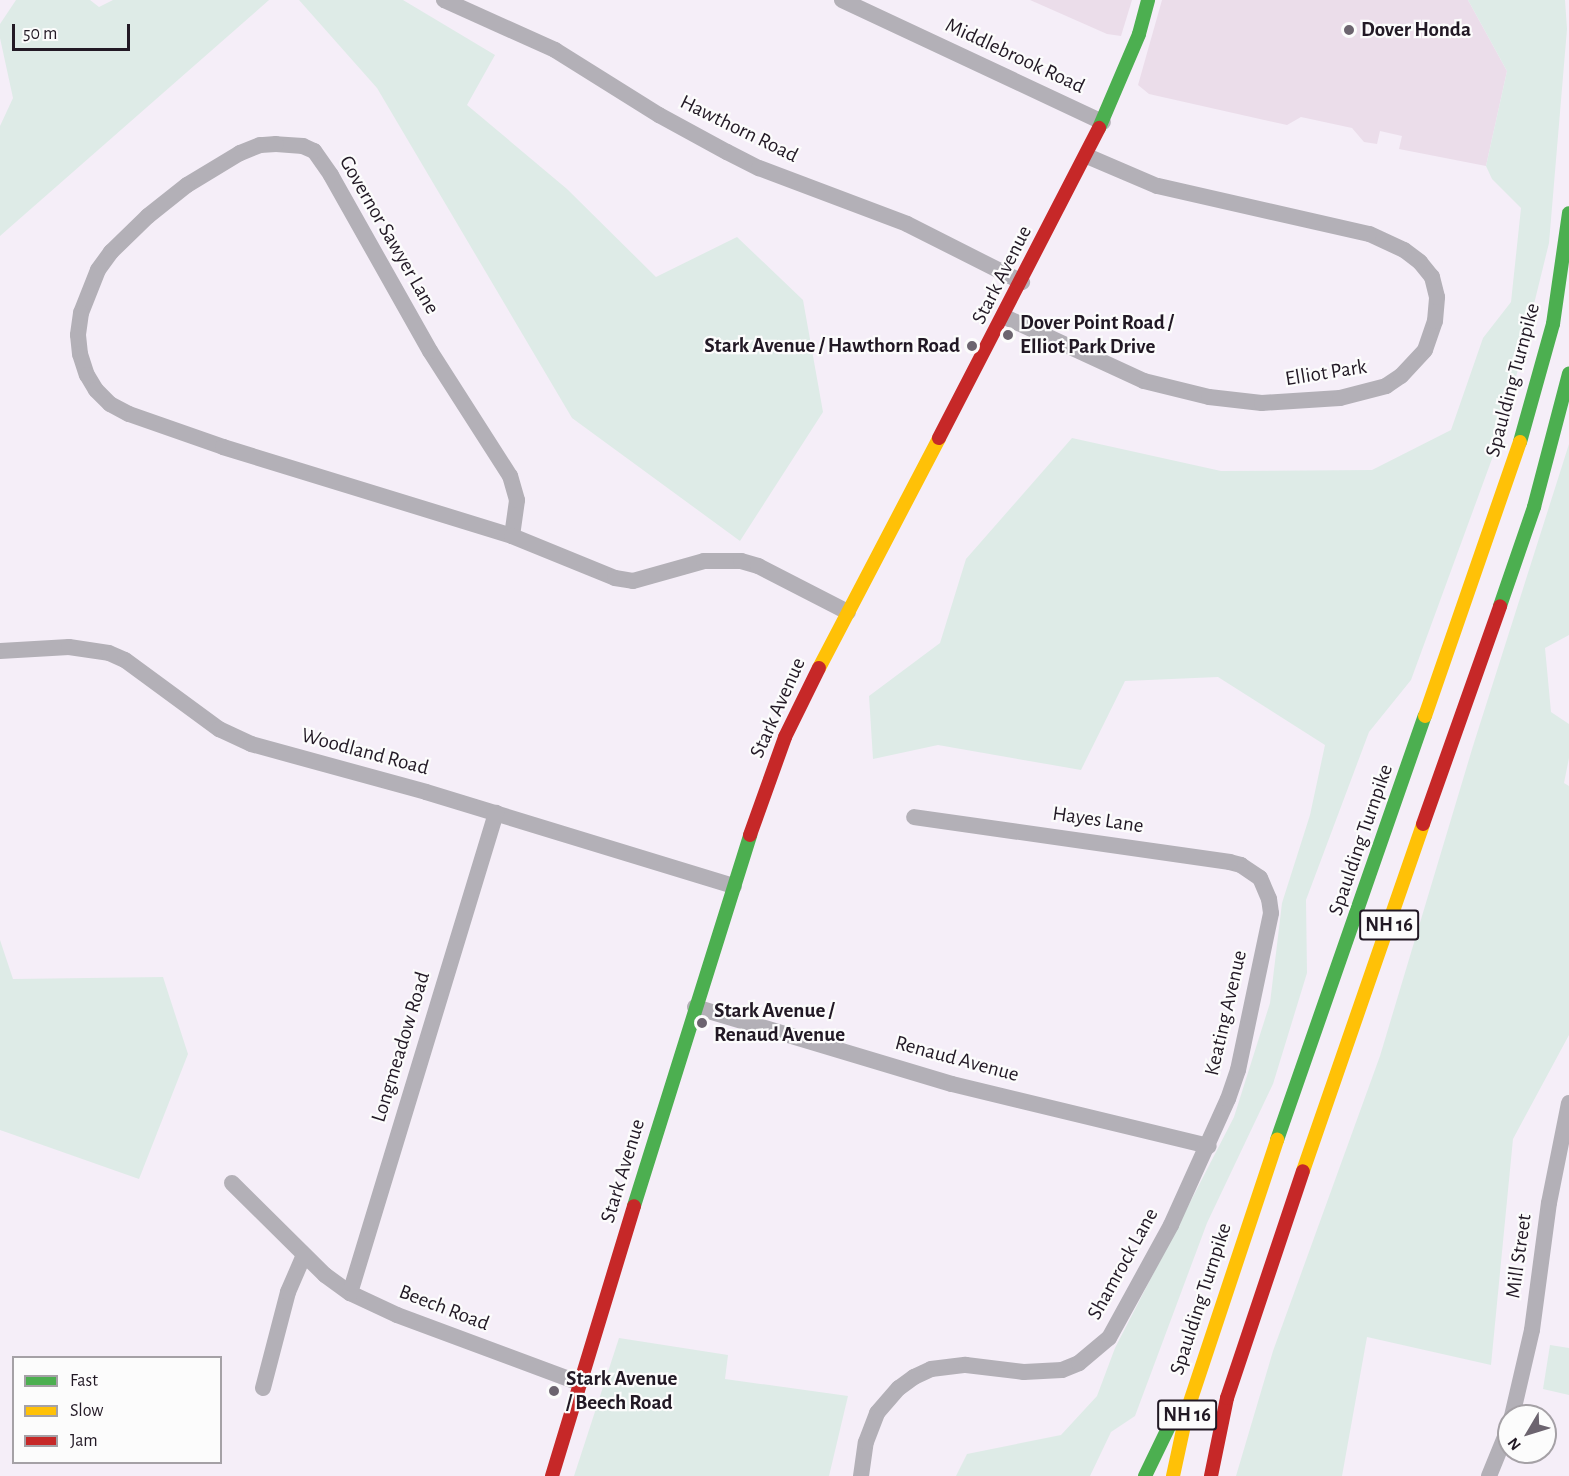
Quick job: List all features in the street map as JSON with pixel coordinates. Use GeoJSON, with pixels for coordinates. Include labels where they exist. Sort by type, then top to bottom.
{"type":"FeatureCollection","features":[{"type":"Feature","properties":{"kind":"main road","name":"Stark Avenue"},"geometry":{"type":"LineString","coordinates":[[552,1476],[695,1007],[785,737],[1087,156],[1139,34],[1148,0]]}},
{"type":"Feature","properties":{"kind":"main road","name":"Spaulding Turnpike"},"geometry":{"type":"LineString","coordinates":[[1173,1476],[1204,1356],[1518,450],[1553,324],[1569,213]]}},
{"type":"Feature","properties":{"kind":"main road","name":"NH 16"},"geometry":{"type":"LineString","coordinates":[[1210,1476],[1227,1398],[1286,1219],[1534,507],[1569,374]]}},
{"type":"Feature","properties":{"kind":"main road"},"geometry":{"type":"LineString","coordinates":[[1145,1476],[1204,1356]]}},
{"type":"Feature","properties":{"kind":"street","name":"Hawthorn Road"},"geometry":{"type":"LineString","coordinates":[[444,0],[555,50],[687,132],[748,163],[907,224],[1022,282]]}},
{"type":"Feature","properties":{"kind":"street","name":"Middlebrook Road"},"geometry":{"type":"LineString","coordinates":[[842,0],[1103,122]]}},
{"type":"Feature","properties":{"kind":"street","name":"Governor Sawyer Lane"},"geometry":{"type":"LineString","coordinates":[[512,536],[517,500],[510,476],[430,351],[331,175],[314,151],[297,145],[276,144],[260,145],[240,153],[169,199],[111,252],[89,288],[78,335],[80,354],[87,375],[96,390],[110,404],[129,414],[223,447],[512,536],[615,578],[633,581],[704,561],[741,561],[758,567],[848,612]]}},
{"type":"Feature","properties":{"kind":"street","name":"Elliot Park"},"geometry":{"type":"LineString","coordinates":[[1005,317],[1144,381],[1209,397],[1262,403],[1340,398],[1386,386],[1401,376],[1425,350],[1435,321],[1437,297],[1432,277],[1420,262],[1404,250],[1369,234],[1157,186],[1087,156]]}},
{"type":"Feature","properties":{"kind":"street","name":"Woodland Road"},"geometry":{"type":"LineString","coordinates":[[0,651],[69,647],[109,653],[125,660],[203,718],[233,737],[496,813],[734,886]]}},
{"type":"Feature","properties":{"kind":"street","name":"Longmeadow Road"},"geometry":{"type":"LineString","coordinates":[[350,1293],[496,813]]}},
{"type":"Feature","properties":{"kind":"street","name":"Hayes Lane"},"geometry":{"type":"LineString","coordinates":[[914,817],[1230,862],[1252,871],[1266,887]]}},
{"type":"Feature","properties":{"kind":"street","name":"Keating Avenue"},"geometry":{"type":"LineString","coordinates":[[1209,1146],[1238,1070],[1251,1013],[1271,914],[1266,887]]}},
{"type":"Feature","properties":{"kind":"street","name":"Renaud Avenue"},"geometry":{"type":"LineString","coordinates":[[695,1007],[952,1084],[1209,1146]]}},
{"type":"Feature","properties":{"kind":"street","name":"Mill Street"},"geometry":{"type":"LineString","coordinates":[[1515,1404],[1532,1330],[1551,1192],[1569,1102]]}},
{"type":"Feature","properties":{"kind":"street","name":"Shamrock Lane"},"geometry":{"type":"LineString","coordinates":[[861,1476],[867,1442],[877,1413],[899,1388],[914,1377],[931,1369],[966,1365],[1024,1372],[1053,1372],[1079,1363],[1096,1350],[1120,1321],[1172,1225],[1209,1146]]}},
{"type":"Feature","properties":{"kind":"street","name":"Beech Road"},"geometry":{"type":"LineString","coordinates":[[232,1183],[304,1255],[350,1293],[397,1315],[580,1383]]}},
{"type":"Feature","properties":{"kind":"street"},"geometry":{"type":"LineString","coordinates":[[263,1388],[288,1292],[304,1255]]}},
{"type":"Feature","properties":{"kind":"street"},"geometry":{"type":"LineString","coordinates":[[1489,1476],[1497,1456]]}},
{"type":"Feature","properties":{"kind":"shaded area"},"geometry":{"type":"Polygon","coordinates":[[[16,0],[90,0],[99,7],[113,0],[269,0],[0,236],[0,126],[13,98],[0,38],[0,24],[16,0]]]}},
{"type":"Feature","properties":{"kind":"shaded area"},"geometry":{"type":"Polygon","coordinates":[[[299,0],[403,0],[495,55],[467,105],[567,189],[656,277],[737,237],[803,300],[823,412],[740,541],[572,418],[377,88],[299,0]]]}},
{"type":"Feature","properties":{"kind":"shaded area"},"geometry":{"type":"Polygon","coordinates":[[[1030,0],[1132,0],[1121,36],[1107,34],[1030,0]]]}},
{"type":"Feature","properties":{"kind":"shaded area"},"geometry":{"type":"Polygon","coordinates":[[[1162,0],[1468,0],[1507,71],[1486,166],[1399,149],[1402,136],[1380,131],[1377,144],[1364,142],[1352,128],[1301,117],[1287,125],[1149,94],[1138,85],[1162,0]]]}},
{"type":"Feature","properties":{"kind":"shaded area"},"geometry":{"type":"Polygon","coordinates":[[[1468,0],[1565,0],[1567,29],[1549,243],[1504,426],[1411,680],[1369,732],[1306,900],[1307,973],[1273,1084],[1207,1223],[1135,1416],[1111,1432],[1090,1476],[956,1476],[967,1454],[1061,1435],[1097,1396],[1115,1348],[1234,1117],[1270,1003],[1282,903],[1310,815],[1325,745],[1218,677],[1125,681],[1081,770],[938,745],[873,759],[869,696],[940,643],[966,559],[1072,438],[1221,471],[1372,470],[1451,430],[1483,338],[1511,302],[1521,208],[1492,179],[1486,166],[1507,71],[1468,0]]]}},
{"type":"Feature","properties":{"kind":"shaded area"},"geometry":{"type":"Polygon","coordinates":[[[1569,444],[1569,635],[1545,648],[1551,712],[1569,724],[1569,758],[1564,783],[1569,786],[1569,1035],[1513,1139],[1491,1365],[1367,1337],[1342,1476],[1236,1476],[1273,1351],[1380,1056],[1473,746],[1569,444]]]}},
{"type":"Feature","properties":{"kind":"shaded area"},"geometry":{"type":"Polygon","coordinates":[[[0,940],[13,979],[163,977],[188,1054],[139,1179],[0,1130],[0,940]]]}},
{"type":"Feature","properties":{"kind":"shaded area"},"geometry":{"type":"Polygon","coordinates":[[[619,1338],[728,1355],[725,1379],[848,1396],[829,1476],[574,1476],[619,1338]]]}},
{"type":"Feature","properties":{"kind":"shaded area"},"geometry":{"type":"Polygon","coordinates":[[[1550,1345],[1569,1348],[1569,1395],[1543,1389],[1550,1345]]]}},
{"type":"Feature","properties":{"kind":"traffic: fast"},"geometry":{"type":"LineString","coordinates":[[1099,128],[1139,34],[1148,0]]}},
{"type":"Feature","properties":{"kind":"traffic: fast"},"geometry":{"type":"LineString","coordinates":[[1520,442],[1553,324],[1569,213]]}},
{"type":"Feature","properties":{"kind":"traffic: fast"},"geometry":{"type":"LineString","coordinates":[[1500,606],[1534,507],[1569,374]]}},
{"type":"Feature","properties":{"kind":"traffic: fast"},"geometry":{"type":"LineString","coordinates":[[1277,1140],[1425,716]]}},
{"type":"Feature","properties":{"kind":"traffic: fast"},"geometry":{"type":"LineString","coordinates":[[634,1206],[750,835]]}},
{"type":"Feature","properties":{"kind":"traffic: fast"},"geometry":{"type":"LineString","coordinates":[[1145,1476],[1175,1414]]}},
{"type":"Feature","properties":{"kind":"traffic: slow"},"geometry":{"type":"LineString","coordinates":[[819,668],[939,438]]}},
{"type":"Feature","properties":{"kind":"traffic: slow"},"geometry":{"type":"LineString","coordinates":[[1425,716],[1520,442]]}},
{"type":"Feature","properties":{"kind":"traffic: slow"},"geometry":{"type":"LineString","coordinates":[[1303,1171],[1423,824]]}},
{"type":"Feature","properties":{"kind":"traffic: slow"},"geometry":{"type":"LineString","coordinates":[[1173,1476],[1187,1411],[1277,1140]]}},
{"type":"Feature","properties":{"kind":"traffic: jam"},"geometry":{"type":"LineString","coordinates":[[939,438],[1099,128]]}},
{"type":"Feature","properties":{"kind":"traffic: jam"},"geometry":{"type":"LineString","coordinates":[[1423,824],[1500,606]]}},
{"type":"Feature","properties":{"kind":"traffic: jam"},"geometry":{"type":"LineString","coordinates":[[750,835],[785,737],[819,668]]}},
{"type":"Feature","properties":{"kind":"traffic: jam"},"geometry":{"type":"LineString","coordinates":[[1211,1476],[1227,1398],[1303,1171]]}},
{"type":"Feature","properties":{"kind":"traffic: jam"},"geometry":{"type":"LineString","coordinates":[[552,1476],[634,1206]]}},
{"type":"Feature","properties":{"kind":"place","name":"Dover Honda"},"geometry":{"type":"Point","coordinates":[1349,30]}},
{"type":"Feature","properties":{"kind":"place","name":"Dover Point Road / Elliot Park Drive"},"geometry":{"type":"Point","coordinates":[1008,335]}},
{"type":"Feature","properties":{"kind":"place","name":"Stark Avenue / Hawthorn Road"},"geometry":{"type":"Point","coordinates":[972,346]}},
{"type":"Feature","properties":{"kind":"place","name":"Stark Avenue / Renaud Avenue"},"geometry":{"type":"Point","coordinates":[702,1023]}},
{"type":"Feature","properties":{"kind":"place","name":"Stark Avenue / Beech Road"},"geometry":{"type":"Point","coordinates":[554,1391]}}]}
